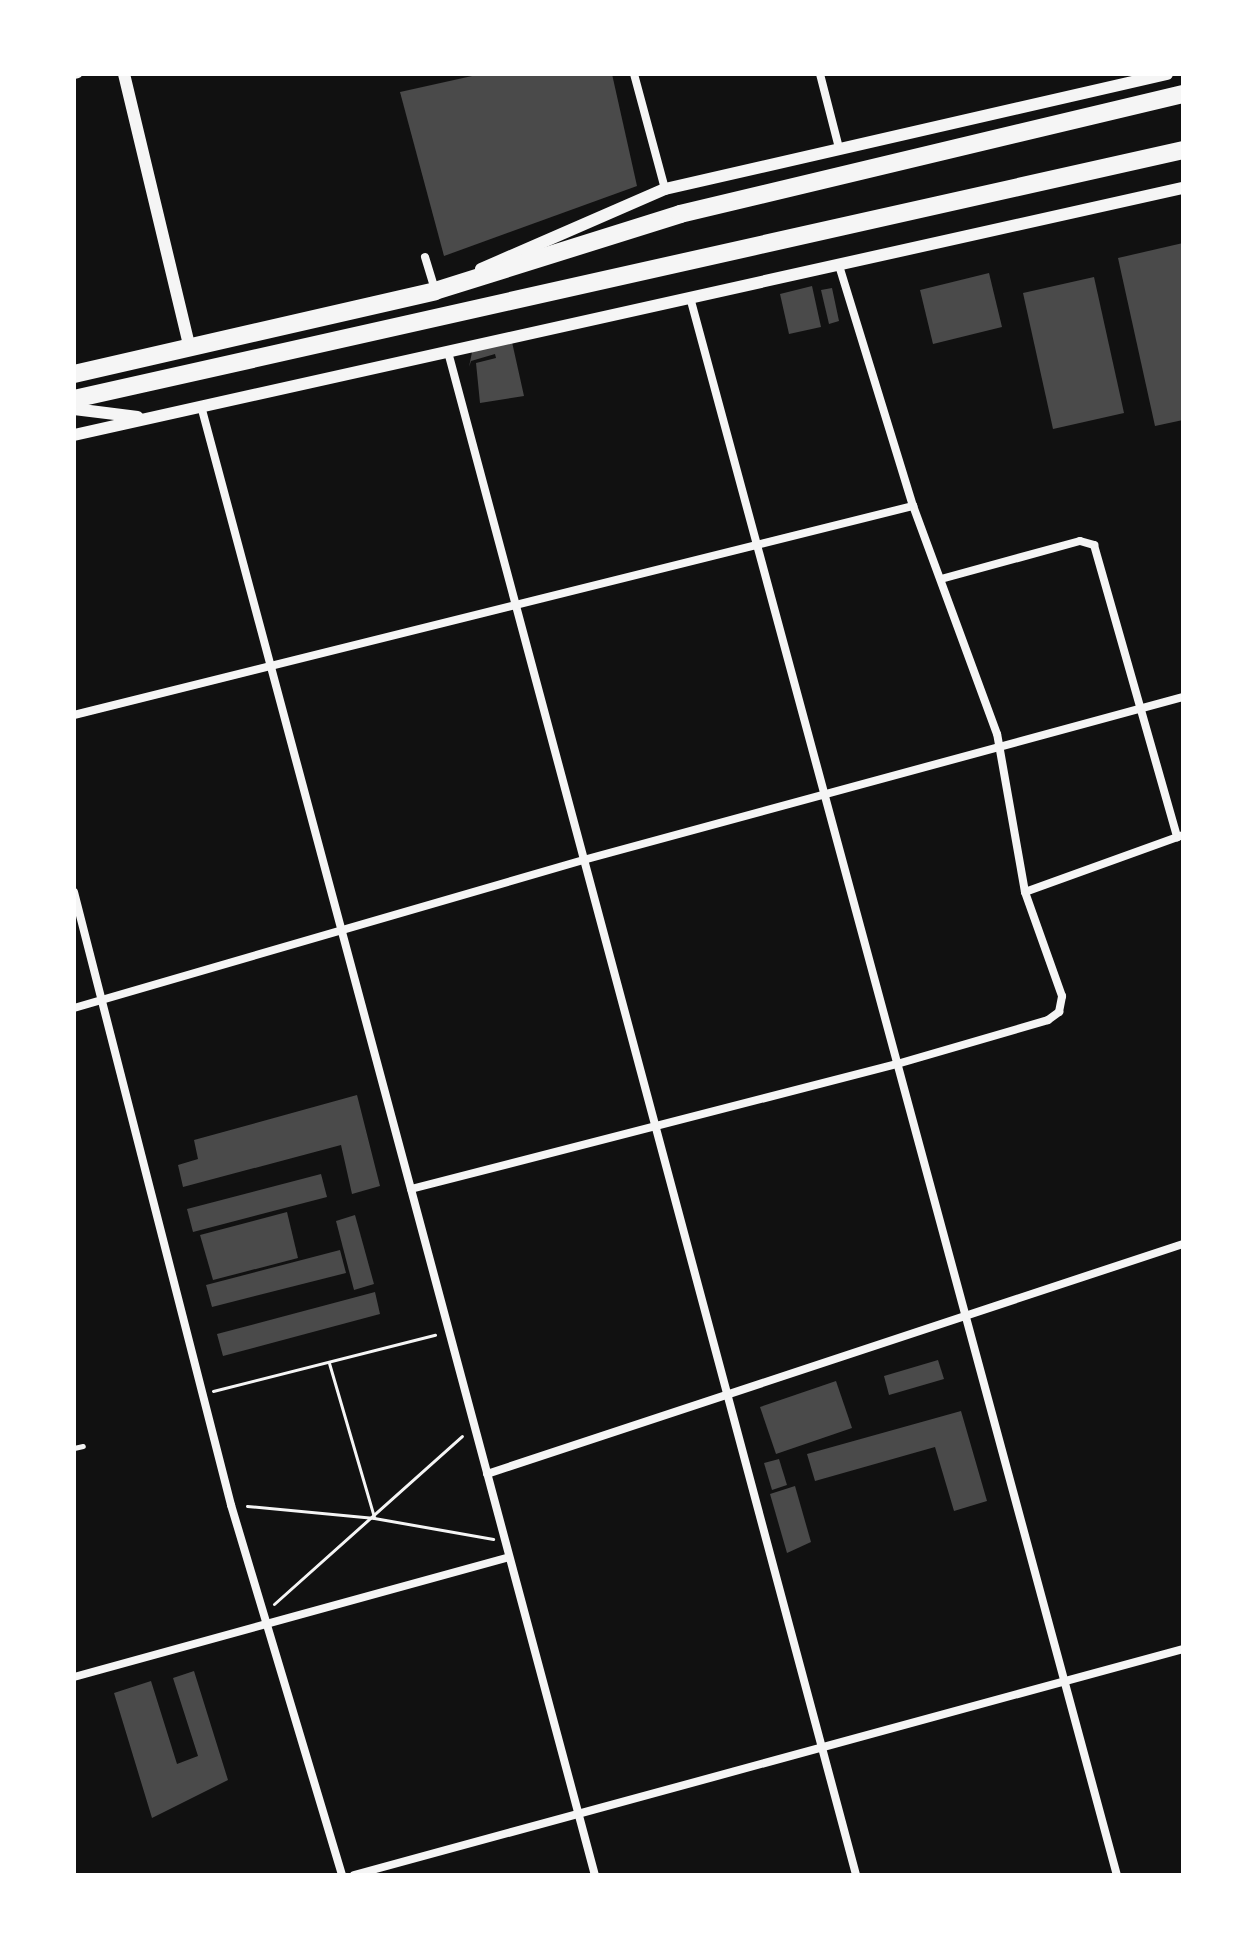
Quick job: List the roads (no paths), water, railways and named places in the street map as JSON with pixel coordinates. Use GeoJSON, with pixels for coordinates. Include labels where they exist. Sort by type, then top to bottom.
{"type":"FeatureCollection","features":[{"type":"Feature","properties":{"kind":"highway"},"geometry":{"type":"LineString","coordinates":[[74,374],[435,291],[680,214],[909,155],[1183,94]]}},
{"type":"Feature","properties":{"kind":"highway"},"geometry":{"type":"LineString","coordinates":[[74,399],[1183,150]]}},
{"type":"Feature","properties":{"kind":"street"},"geometry":{"type":"LineString","coordinates":[[124,74],[190,349]]}},
{"type":"Feature","properties":{"kind":"street"},"geometry":{"type":"LineString","coordinates":[[634,74],[665,189]]}},
{"type":"Feature","properties":{"kind":"street"},"geometry":{"type":"LineString","coordinates":[[820,74],[839,148]]}},
{"type":"Feature","properties":{"kind":"street"},"geometry":{"type":"LineString","coordinates":[[425,257],[435,291],[665,189],[1167,74]]}},
{"type":"Feature","properties":{"kind":"street"},"geometry":{"type":"LineString","coordinates":[[74,435],[691,301],[1183,188]]}},
{"type":"Feature","properties":{"kind":"street"},"geometry":{"type":"LineString","coordinates":[[411,1189],[897,1064],[1048,1020],[1059,1012],[1062,996],[1025,892],[1000,750],[913,506],[839,266]]}},
{"type":"Feature","properties":{"kind":"street"},"geometry":{"type":"LineString","coordinates":[[691,301],[1061,1682],[1117,1875]]}},
{"type":"Feature","properties":{"kind":"street"},"geometry":{"type":"LineString","coordinates":[[448,352],[587,859],[856,1875]]}},
{"type":"Feature","properties":{"kind":"street"},"geometry":{"type":"LineString","coordinates":[[201,406],[268,666],[595,1875]]}},
{"type":"Feature","properties":{"kind":"street"},"geometry":{"type":"LineString","coordinates":[[74,409],[146,418]]}},
{"type":"Feature","properties":{"kind":"street"},"geometry":{"type":"LineString","coordinates":[[74,715],[913,506]]}},
{"type":"Feature","properties":{"kind":"street"},"geometry":{"type":"LineString","coordinates":[[941,579],[1080,541],[1094,545],[1180,836],[1025,892]]}},
{"type":"Feature","properties":{"kind":"street"},"geometry":{"type":"LineString","coordinates":[[74,1008],[587,859],[1000,750],[1183,697]]}},
{"type":"Feature","properties":{"kind":"street"},"geometry":{"type":"LineString","coordinates":[[74,892],[104,999],[231,1505],[342,1875]]}},
{"type":"Feature","properties":{"kind":"street"},"geometry":{"type":"LineString","coordinates":[[487,1474],[1183,1244]]}},
{"type":"Feature","properties":{"kind":"street"},"geometry":{"type":"LineString","coordinates":[[74,1677],[509,1557]]}},
{"type":"Feature","properties":{"kind":"street"},"geometry":{"type":"LineString","coordinates":[[354,1875],[822,1750],[1183,1649]]}},
{"type":"Feature","properties":{"kind":"lane"},"geometry":{"type":"LineString","coordinates":[[74,1448],[83,1446]]}}]}
